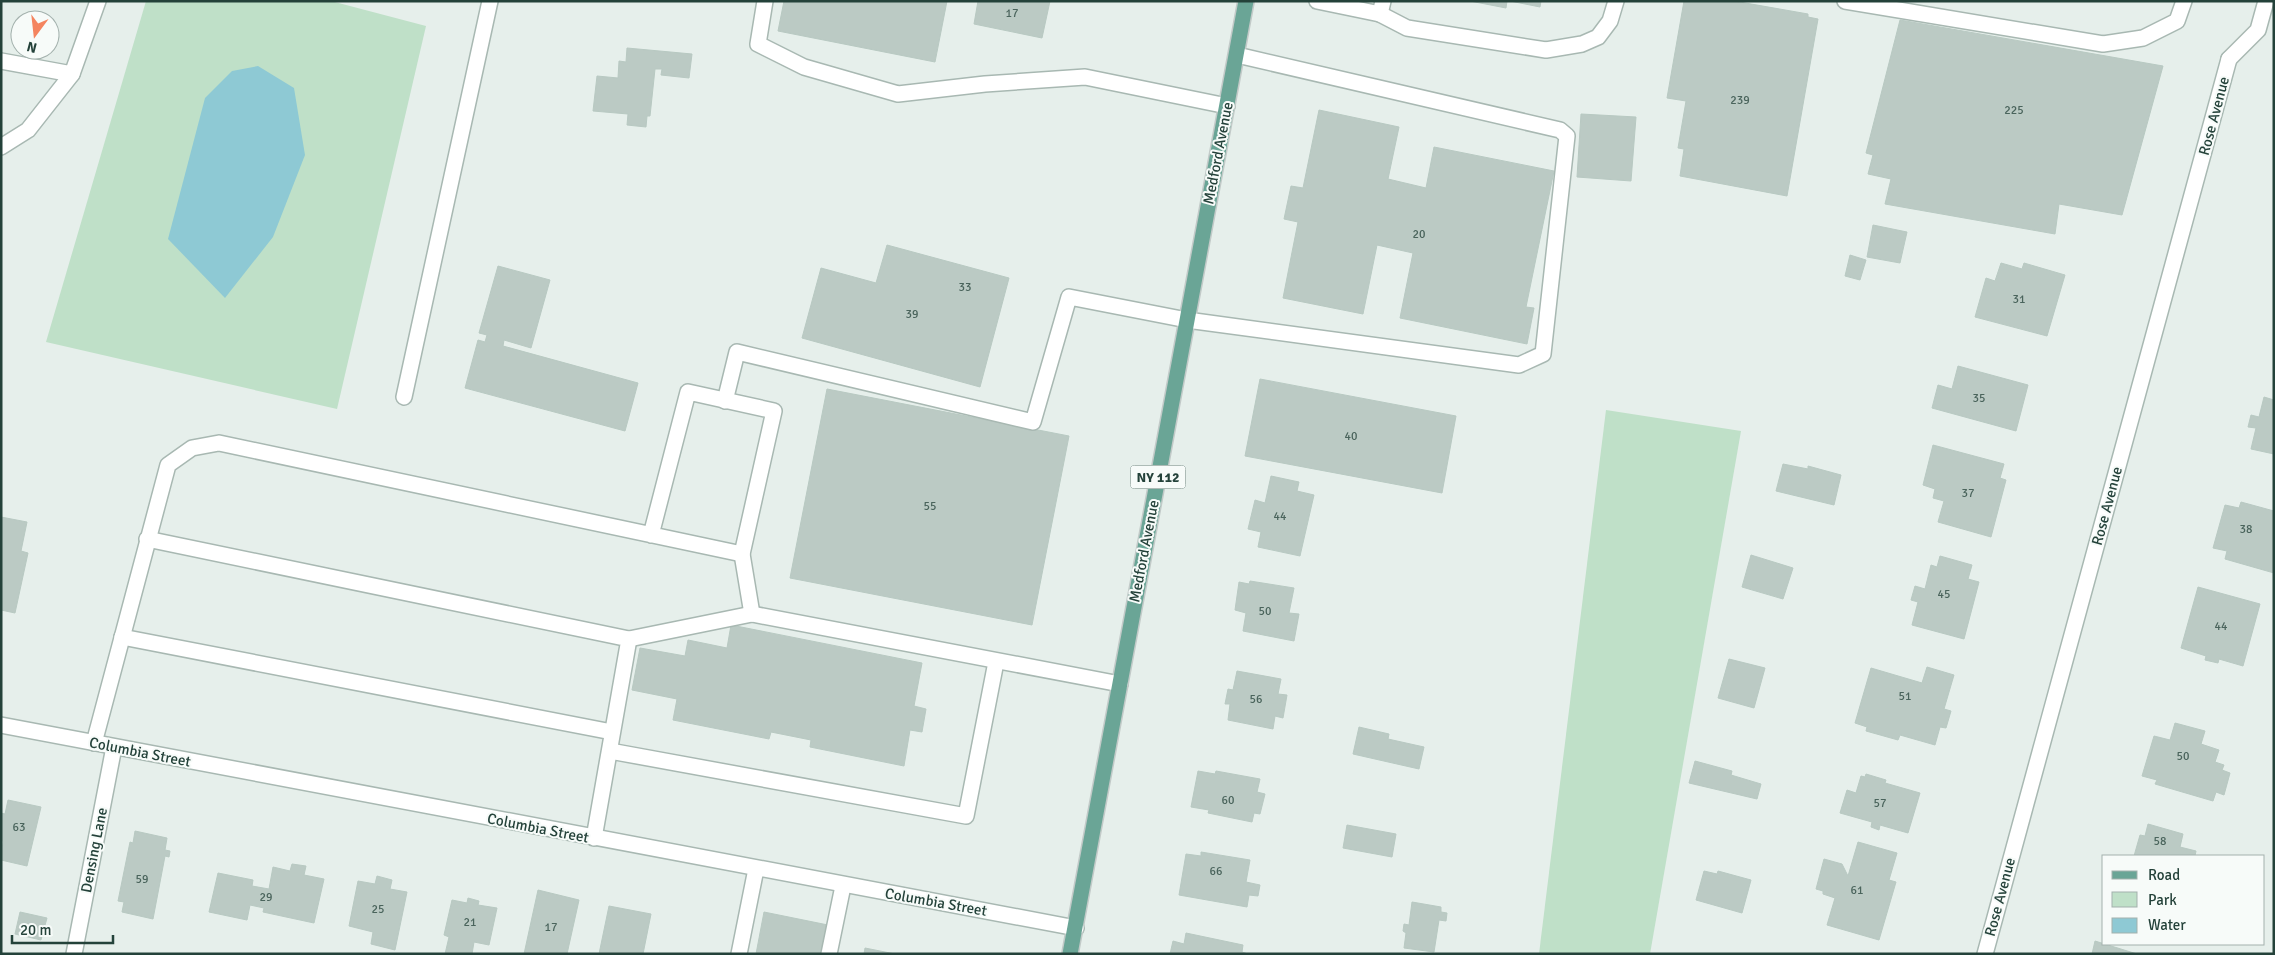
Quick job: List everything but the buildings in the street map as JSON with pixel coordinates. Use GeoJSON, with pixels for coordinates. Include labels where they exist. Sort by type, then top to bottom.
{"type":"FeatureCollection","features":[{"type":"Feature","properties":{"kind":"main road","name":"Medford Avenue"},"geometry":{"type":"LineString","coordinates":[[1070,954],[1246,1]]}},
{"type":"Feature","properties":{"kind":"street"},"geometry":{"type":"LineString","coordinates":[[1,147],[28,130],[72,74],[98,1]]}},
{"type":"Feature","properties":{"kind":"street"},"geometry":{"type":"LineString","coordinates":[[404,397],[490,1]]}},
{"type":"Feature","properties":{"kind":"street"},"geometry":{"type":"LineString","coordinates":[[765,1],[758,44],[804,67],[898,94],[986,84],[1086,78],[1227,106]]}},
{"type":"Feature","properties":{"kind":"street"},"geometry":{"type":"LineString","coordinates":[[1317,1],[1382,7],[1407,28],[1546,50],[1582,44],[1598,37],[1610,21],[1616,1]]}},
{"type":"Feature","properties":{"kind":"street"},"geometry":{"type":"LineString","coordinates":[[1845,1],[2103,44],[2143,38],[2177,21],[2184,1]]}},
{"type":"Feature","properties":{"kind":"street","name":"Rose Avenue"},"geometry":{"type":"LineString","coordinates":[[1985,954],[2229,59],[2258,30],[2266,1]]}},
{"type":"Feature","properties":{"kind":"street"},"geometry":{"type":"LineString","coordinates":[[725,400],[737,352],[1033,422],[1069,297],[1187,320],[1519,365],[1543,354],[1567,136],[1560,130],[1237,56]]}},
{"type":"Feature","properties":{"kind":"street"},"geometry":{"type":"LineString","coordinates":[[1,61],[72,74]]}},
{"type":"Feature","properties":{"kind":"street"},"geometry":{"type":"LineString","coordinates":[[651,535],[688,392],[774,411],[742,554],[752,614]]}},
{"type":"Feature","properties":{"kind":"street"},"geometry":{"type":"LineString","coordinates":[[94,743],[168,465],[192,448],[219,443],[742,554]]}},
{"type":"Feature","properties":{"kind":"street"},"geometry":{"type":"LineString","coordinates":[[148,539],[629,639],[752,614],[996,662],[1120,684]]}},
{"type":"Feature","properties":{"kind":"street"},"geometry":{"type":"LineString","coordinates":[[122,637],[612,732]]}},
{"type":"Feature","properties":{"kind":"street"},"geometry":{"type":"LineString","coordinates":[[594,838],[629,639]]}},
{"type":"Feature","properties":{"kind":"street"},"geometry":{"type":"LineString","coordinates":[[610,751],[966,816],[996,662]]}},
{"type":"Feature","properties":{"kind":"street","name":"Columbia Street"},"geometry":{"type":"LineString","coordinates":[[1,725],[843,886],[1076,928]]}},
{"type":"Feature","properties":{"kind":"street","name":"Densing Lane"},"geometry":{"type":"LineString","coordinates":[[74,954],[114,747]]}},
{"type":"Feature","properties":{"kind":"street"},"geometry":{"type":"LineString","coordinates":[[739,954],[756,869]]}},
{"type":"Feature","properties":{"kind":"street"},"geometry":{"type":"LineString","coordinates":[[829,954],[843,886]]}},
{"type":"Feature","properties":{"kind":"green space"},"geometry":{"type":"Polygon","coordinates":[[[146,1],[331,1],[426,26],[337,409],[46,342],[146,1]]]}},
{"type":"Feature","properties":{"kind":"green space"},"geometry":{"type":"Polygon","coordinates":[[[1606,410],[1741,431],[1650,954],[1539,954],[1606,410]]]}},
{"type":"Feature","properties":{"kind":"water"},"geometry":{"type":"Polygon","coordinates":[[[258,66],[294,88],[305,155],[273,237],[225,298],[168,239],[205,98],[232,71],[258,66]]]}}]}
